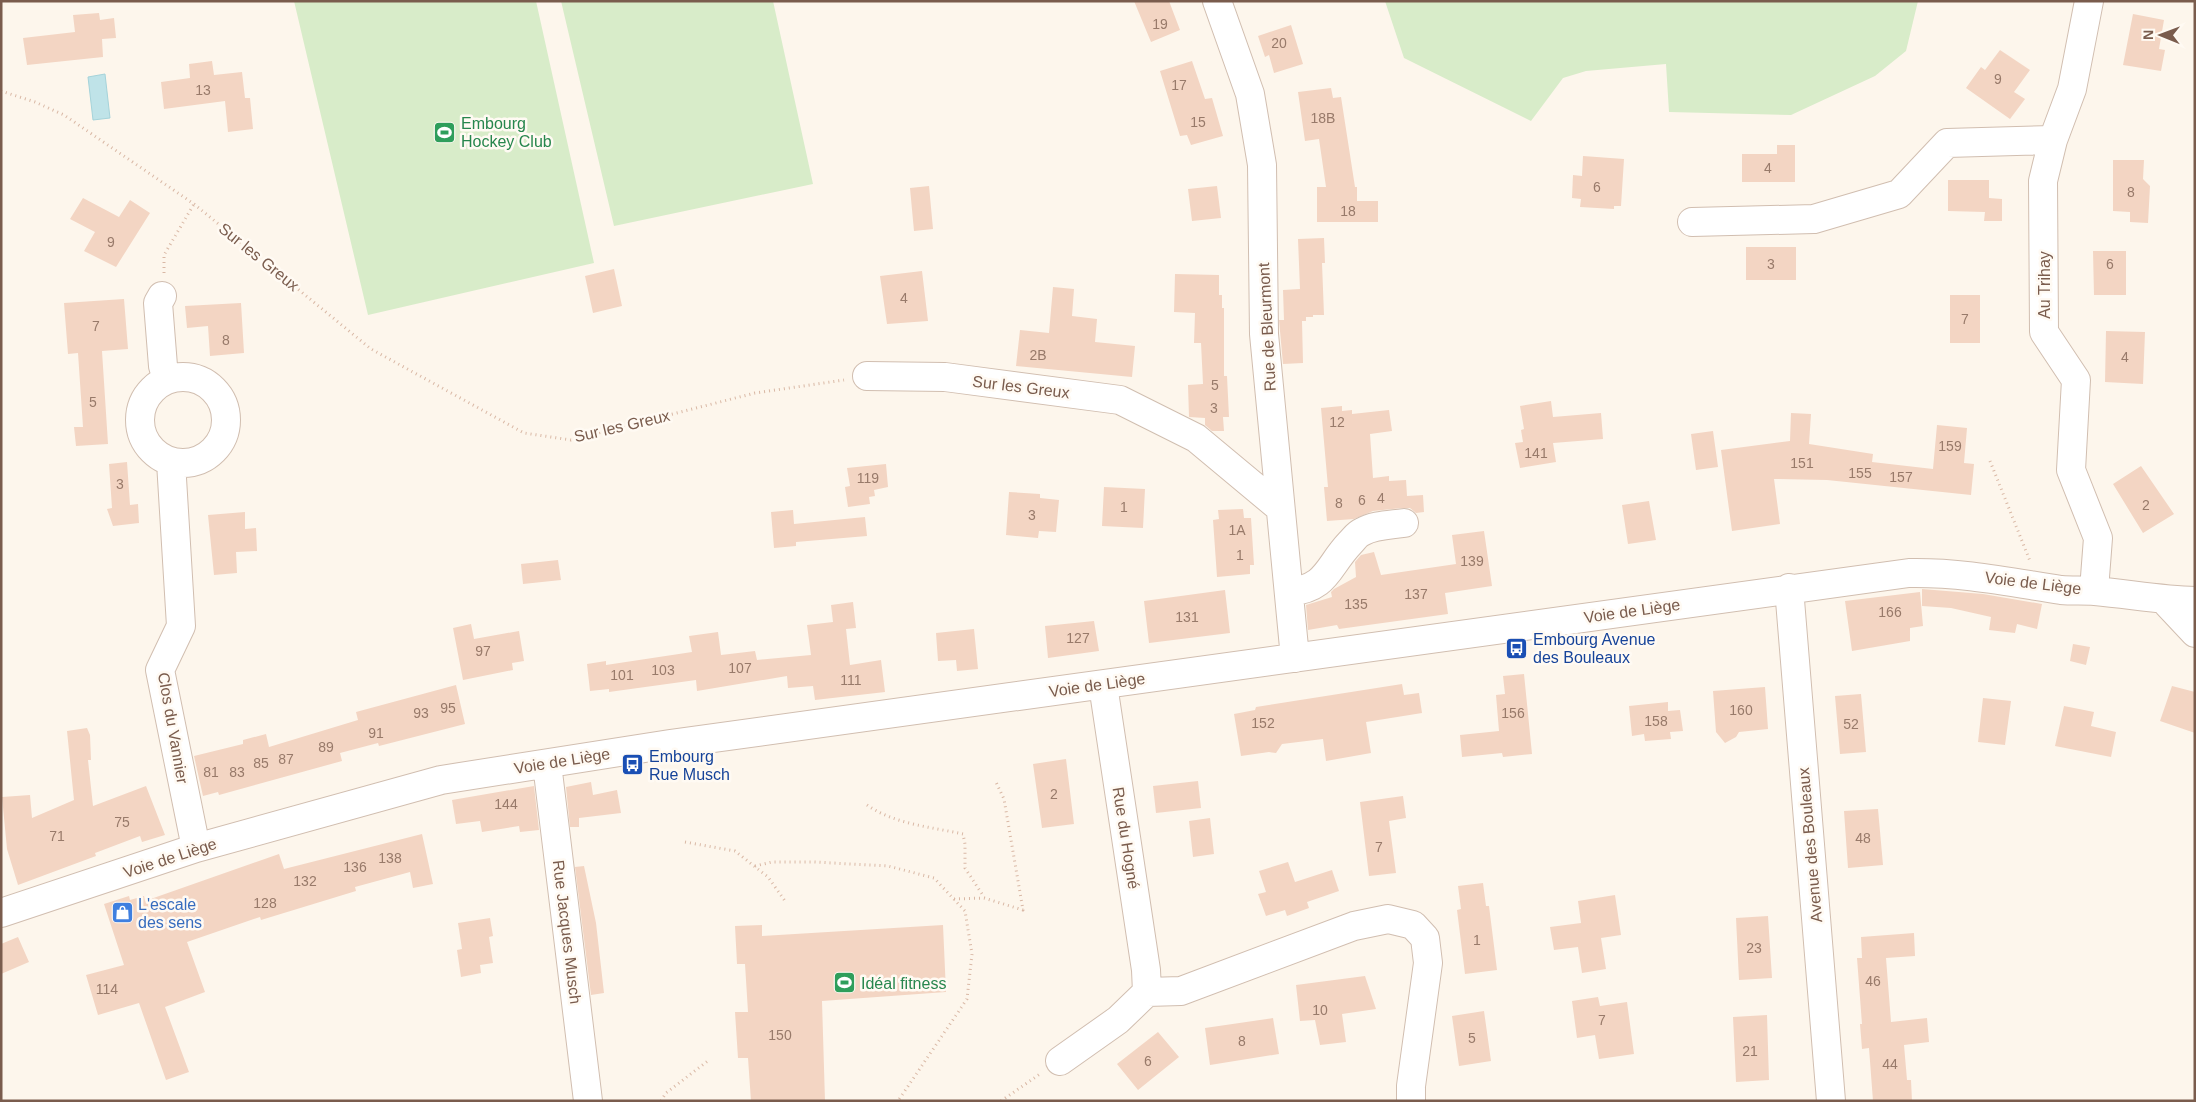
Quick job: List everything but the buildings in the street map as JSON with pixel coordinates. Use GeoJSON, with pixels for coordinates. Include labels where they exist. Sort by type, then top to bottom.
{"type":"FeatureCollection","features":[{"type":"Feature","properties":{"kind":"street","name":"Rue de Bleurmont"},"geometry":{"type":"LineString","coordinates":[[1216,1],[1250,94],[1262,165],[1264,334],[1295,658]]}},
{"type":"Feature","properties":{"kind":"street","name":"Au Trihay"},"geometry":{"type":"LineString","coordinates":[[2089,1],[2072,89],[2053,140],[2043,180],[2044,332],[2076,380],[2071,470],[2098,538],[2094,590]]}},
{"type":"Feature","properties":{"kind":"street"},"geometry":{"type":"LineString","coordinates":[[1692,222],[1814,219],[1899,194],[1947,143],[2053,140]]}},
{"type":"Feature","properties":{"kind":"street"},"geometry":{"type":"LineString","coordinates":[[162,296],[158,303],[163,366],[167,380]]}},
{"type":"Feature","properties":{"kind":"street","name":"Sur les Greux"},"geometry":{"type":"LineString","coordinates":[[866,376],[945,377],[1120,400],[1196,438],[1280,508]]}},
{"type":"Feature","properties":{"kind":"street"},"geometry":{"type":"LineString","coordinates":[[176,377],[191,377],[202,381],[214,390],[224,407],[226,422],[221,440],[209,454],[196,462],[171,462],[152,450],[146,442],[140,428],[140,416],[144,401],[149,393],[167,380],[176,377]]}},
{"type":"Feature","properties":{"kind":"street","name":"Clos du Vannier"},"geometry":{"type":"LineString","coordinates":[[171,462],[181,626],[160,670],[196,848]]}},
{"type":"Feature","properties":{"kind":"street"},"geometry":{"type":"LineString","coordinates":[[1289,592],[1307,590],[1324,578],[1344,549],[1361,532],[1377,526],[1404,523]]}},
{"type":"Feature","properties":{"kind":"street","name":"Voie de Liège"},"geometry":{"type":"LineString","coordinates":[[1,913],[196,848],[441,780],[670,744],[1909,573],[1942,572],[2034,584],[2062,590],[2094,590],[2164,600],[2195,601]]}},
{"type":"Feature","properties":{"kind":"street","name":"Avenue des Bouleaux"},"geometry":{"type":"LineString","coordinates":[[1790,588],[1831,1101]]}},
{"type":"Feature","properties":{"kind":"street"},"geometry":{"type":"LineString","coordinates":[[2164,600],[2195,633]]}},
{"type":"Feature","properties":{"kind":"street","name":"Rue du Hogné"},"geometry":{"type":"LineString","coordinates":[[1103,685],[1146,970],[1147,992]]}},
{"type":"Feature","properties":{"kind":"street","name":"Rue Jacques Musch"},"geometry":{"type":"LineString","coordinates":[[547,764],[588,1101]]}},
{"type":"Feature","properties":{"kind":"street"},"geometry":{"type":"LineString","coordinates":[[1060,1062],[1118,1020],[1147,992],[1181,991],[1354,926],[1388,919],[1413,925],[1425,938],[1428,962],[1411,1086],[1411,1101]]}},
{"type":"Feature","properties":{"kind":"path","name":"Sur les Greux"},"geometry":{"type":"LineString","coordinates":[[1,91],[35,102],[64,115],[194,204],[371,349],[524,433],[571,440],[755,393],[866,376]]}},
{"type":"Feature","properties":{"kind":"path"},"geometry":{"type":"LineString","coordinates":[[162,296],[164,255],[194,204]]}},
{"type":"Feature","properties":{"kind":"path"},"geometry":{"type":"LineString","coordinates":[[1990,461],[2030,556],[2034,584]]}},
{"type":"Feature","properties":{"kind":"path"},"geometry":{"type":"LineString","coordinates":[[954,900],[984,898],[1023,910],[1004,799],[995,780]]}},
{"type":"Feature","properties":{"kind":"path"},"geometry":{"type":"LineString","coordinates":[[867,805],[881,814],[894,818],[962,834],[965,844],[965,868],[984,898]]}},
{"type":"Feature","properties":{"kind":"path"},"geometry":{"type":"LineString","coordinates":[[685,842],[735,851],[768,878],[785,901]]}},
{"type":"Feature","properties":{"kind":"path"},"geometry":{"type":"LineString","coordinates":[[755,866],[772,862],[888,866],[934,878],[965,911],[972,954],[967,999],[898,1101]]}},
{"type":"Feature","properties":{"kind":"path"},"geometry":{"type":"LineString","coordinates":[[661,1101],[666,1093],[709,1060]]}},
{"type":"Feature","properties":{"kind":"path"},"geometry":{"type":"LineString","coordinates":[[1001,1101],[1060,1062]]}},
{"type":"Feature","properties":{"kind":"green space","name":"Embourg Hockey Club"},"geometry":{"type":"Polygon","coordinates":[[[294,1],[536,1],[594,263],[368,315],[294,1]]]}},
{"type":"Feature","properties":{"kind":"green space"},"geometry":{"type":"Polygon","coordinates":[[[561,1],[773,1],[813,184],[614,226],[561,1]]]}},
{"type":"Feature","properties":{"kind":"green space"},"geometry":{"type":"Polygon","coordinates":[[[1385,1],[1918,1],[1906,51],[1875,76],[1791,115],[1669,112],[1666,64],[1586,71],[1563,78],[1531,121],[1404,58],[1385,1]]]}},
{"type":"Feature","properties":{"kind":"water"},"geometry":{"type":"Polygon","coordinates":[[[105,74],[110,118],[93,120],[88,77],[105,74]]]}},
{"type":"Feature","properties":{"kind":"place","name":"Embourg Hockey Club"},"geometry":{"type":"Point","coordinates":[445,132]}},
{"type":"Feature","properties":{"kind":"place","name":"Embourg Avenue des Bouleaux"},"geometry":{"type":"Point","coordinates":[1517,648]}},
{"type":"Feature","properties":{"kind":"place","name":"Embourg Rue Musch"},"geometry":{"type":"Point","coordinates":[633,765]}},
{"type":"Feature","properties":{"kind":"place","name":"L'escale des sens"},"geometry":{"type":"Point","coordinates":[122,913]}},
{"type":"Feature","properties":{"kind":"place","name":"Idéal fitness"},"geometry":{"type":"Point","coordinates":[845,983]}}]}
